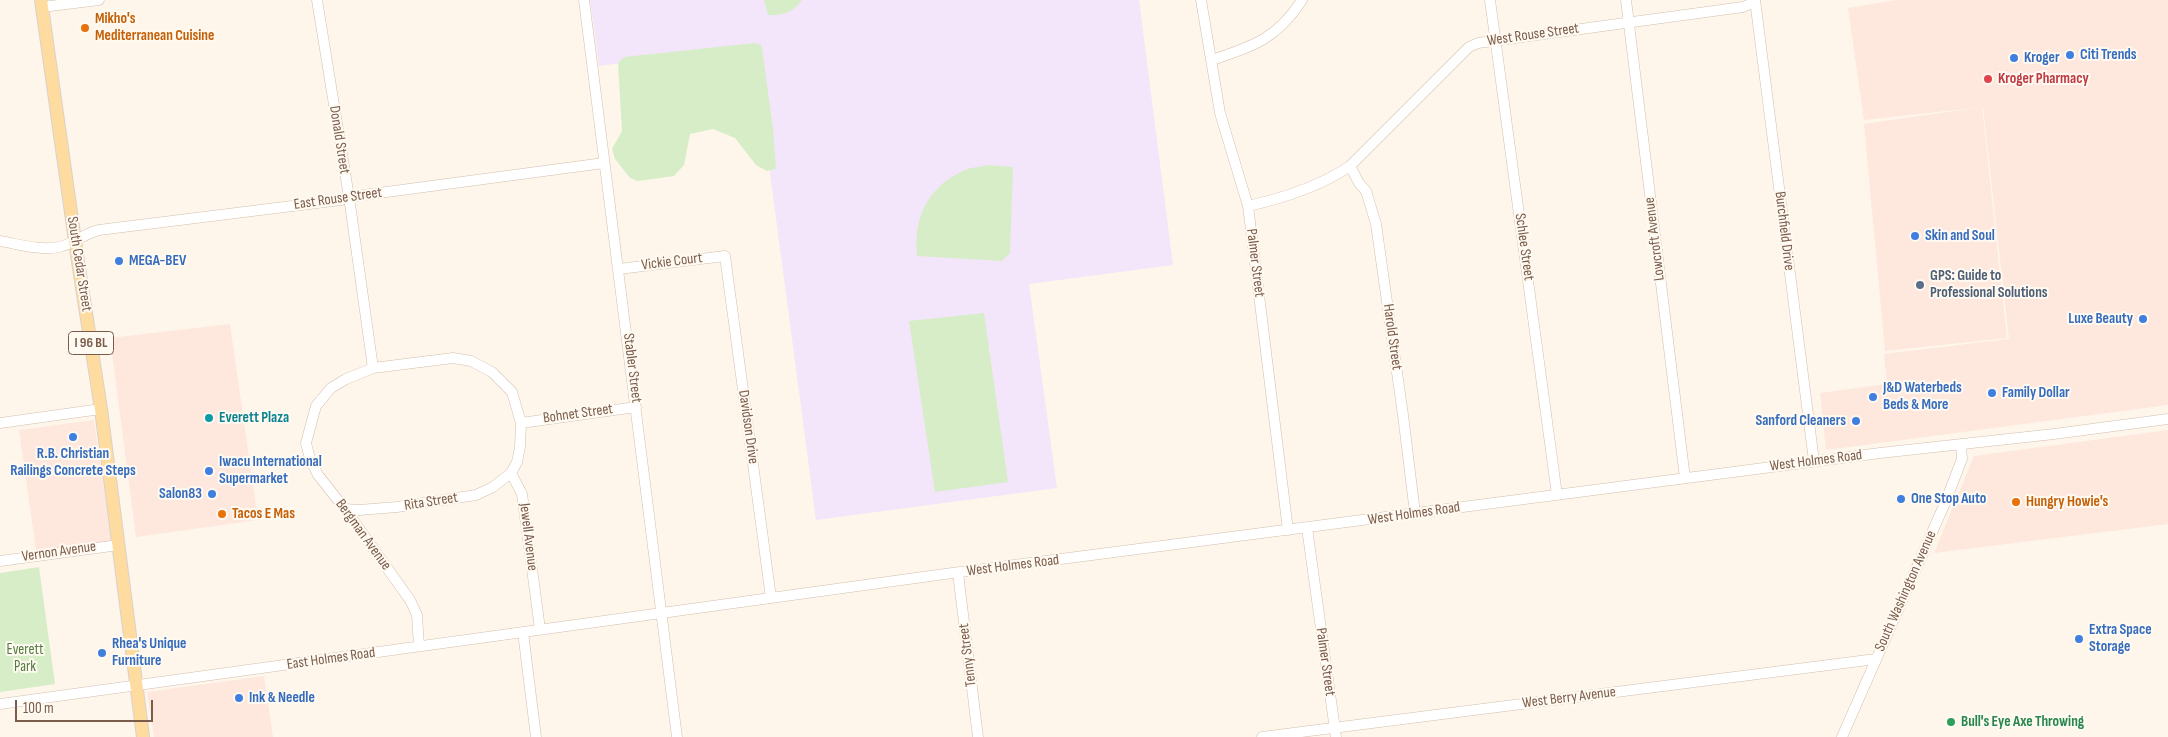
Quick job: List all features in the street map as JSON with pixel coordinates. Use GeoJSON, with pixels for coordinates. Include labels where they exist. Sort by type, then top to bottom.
{"type":"FeatureCollection","features":[{"type":"Feature","properties":{"kind":"main road","name":"South Cedar Street"},"geometry":{"type":"LineString","coordinates":[[41,4],[101,409],[143,737]]}},
{"type":"Feature","properties":{"kind":"street"},"geometry":{"type":"LineString","coordinates":[[41,4],[99,0]]}},
{"type":"Feature","properties":{"kind":"street","name":"Donald Street"},"geometry":{"type":"LineString","coordinates":[[317,0],[349,197],[373,368]]}},
{"type":"Feature","properties":{"kind":"street","name":"Stabler Street"},"geometry":{"type":"LineString","coordinates":[[584,0],[677,737]]}},
{"type":"Feature","properties":{"kind":"street","name":"Palmer Street"},"geometry":{"type":"LineString","coordinates":[[1201,0],[1220,112],[1248,206],[1288,530]]}},
{"type":"Feature","properties":{"kind":"street"},"geometry":{"type":"LineString","coordinates":[[1212,60],[1254,46],[1281,27],[1302,0]]}},
{"type":"Feature","properties":{"kind":"street","name":"Schlee Street"},"geometry":{"type":"LineString","coordinates":[[1490,0],[1556,495]]}},
{"type":"Feature","properties":{"kind":"street","name":"Lowcroft Avenue"},"geometry":{"type":"LineString","coordinates":[[1626,0],[1685,478]]}},
{"type":"Feature","properties":{"kind":"street","name":"West Rouse Street"},"geometry":{"type":"LineString","coordinates":[[1248,206],[1277,200],[1329,180],[1350,166],[1469,47],[1478,43],[1743,7],[1755,1]]}},
{"type":"Feature","properties":{"kind":"street","name":"Burchfield Drive"},"geometry":{"type":"LineString","coordinates":[[1755,1],[1814,461]]}},
{"type":"Feature","properties":{"kind":"street","name":"East Rouse Street"},"geometry":{"type":"LineString","coordinates":[[0,241],[47,248],[60,247],[75,242],[89,232],[99,230],[341,200],[349,197],[604,163]]}},
{"type":"Feature","properties":{"kind":"street","name":"Harold Street"},"geometry":{"type":"LineString","coordinates":[[1350,166],[1358,183],[1366,191],[1376,224],[1415,514]]}},
{"type":"Feature","properties":{"kind":"street","name":"Vickie Court"},"geometry":{"type":"LineString","coordinates":[[619,269],[725,256]]}},
{"type":"Feature","properties":{"kind":"street","name":"Davidson Drive"},"geometry":{"type":"LineString","coordinates":[[725,256],[772,598]]}},
{"type":"Feature","properties":{"kind":"street"},"geometry":{"type":"LineString","coordinates":[[373,368],[453,358],[471,361],[492,372],[512,392],[521,423],[520,447],[517,462],[511,473]]}},
{"type":"Feature","properties":{"kind":"street","name":"Bergman Avenue"},"geometry":{"type":"LineString","coordinates":[[373,368],[346,379],[331,388],[316,406],[306,443],[310,459],[318,475],[345,509],[410,600],[417,615],[419,646]]}},
{"type":"Feature","properties":{"kind":"street","name":"Bohnet Street"},"geometry":{"type":"LineString","coordinates":[[521,423],[636,407]]}},
{"type":"Feature","properties":{"kind":"street"},"geometry":{"type":"LineString","coordinates":[[0,423],[101,409]]}},
{"type":"Feature","properties":{"kind":"street","name":"West Holmes Road"},"geometry":{"type":"LineString","coordinates":[[661,613],[1814,461],[2168,419]]}},
{"type":"Feature","properties":{"kind":"street","name":"South Washington Avenue"},"geometry":{"type":"LineString","coordinates":[[1842,737],[1945,503],[1962,459],[1961,444]]}},
{"type":"Feature","properties":{"kind":"street","name":"Rita Street"},"geometry":{"type":"LineString","coordinates":[[345,509],[390,508],[476,495],[494,488],[511,473]]}},
{"type":"Feature","properties":{"kind":"street","name":"Jewell Avenue"},"geometry":{"type":"LineString","coordinates":[[511,473],[522,494],[540,629]]}},
{"type":"Feature","properties":{"kind":"street","name":"Palmer Street"},"geometry":{"type":"LineString","coordinates":[[1307,528],[1335,732]]}},
{"type":"Feature","properties":{"kind":"street","name":"Vernon Avenue"},"geometry":{"type":"LineString","coordinates":[[0,561],[119,545]]}},
{"type":"Feature","properties":{"kind":"street","name":"Tenny Street"},"geometry":{"type":"LineString","coordinates":[[958,573],[978,737]]}},
{"type":"Feature","properties":{"kind":"street","name":"East Holmes Road"},"geometry":{"type":"LineString","coordinates":[[0,704],[661,613]]}},
{"type":"Feature","properties":{"kind":"street"},"geometry":{"type":"LineString","coordinates":[[523,632],[536,737]]}},
{"type":"Feature","properties":{"kind":"street","name":"West Berry Avenue"},"geometry":{"type":"LineString","coordinates":[[1262,737],[1335,732],[1876,659]]}},
{"type":"Feature","properties":{"kind":"shaded area"},"geometry":{"type":"Polygon","coordinates":[[[590,0],[1139,0],[1173,265],[1029,284],[1057,488],[816,520],[753,45],[599,66],[590,0]]]}},
{"type":"Feature","properties":{"kind":"shaded area"},"geometry":{"type":"Polygon","coordinates":[[[1897,0],[2168,0],[2168,405],[1826,450],[1820,393],[1887,384],[1884,354],[2009,339],[1983,107],[1864,120],[1848,8],[1897,0]]]}},
{"type":"Feature","properties":{"kind":"shaded area"},"geometry":{"type":"Polygon","coordinates":[[[1982,107],[2007,338],[1885,351],[1864,124],[1982,107]]]}},
{"type":"Feature","properties":{"kind":"shaded area"},"geometry":{"type":"Polygon","coordinates":[[[230,324],[258,520],[136,537],[110,338],[230,324]]]}},
{"type":"Feature","properties":{"kind":"shaded area"},"geometry":{"type":"Polygon","coordinates":[[[94,420],[112,546],[37,557],[19,430],[94,420]]]}},
{"type":"Feature","properties":{"kind":"shaded area"},"geometry":{"type":"Polygon","coordinates":[[[2168,430],[2168,524],[1934,553],[1974,456],[2168,430]]]}},
{"type":"Feature","properties":{"kind":"shaded area"},"geometry":{"type":"Polygon","coordinates":[[[264,676],[273,737],[154,737],[147,692],[264,676]]]}},
{"type":"Feature","properties":{"kind":"green space"},"geometry":{"type":"Polygon","coordinates":[[[764,0],[802,0],[791,10],[783,14],[768,15],[764,0]]]}},
{"type":"Feature","properties":{"kind":"green space"},"geometry":{"type":"Polygon","coordinates":[[[755,43],[761,45],[762,48],[773,128],[776,169],[767,171],[756,165],[735,138],[713,129],[690,134],[684,165],[674,176],[638,181],[630,178],[615,159],[612,149],[622,131],[618,63],[624,57],[755,43]]]}},
{"type":"Feature","properties":{"kind":"green space"},"geometry":{"type":"Polygon","coordinates":[[[988,165],[1013,167],[1010,253],[1002,261],[917,256],[916,242],[921,216],[932,194],[952,177],[967,169],[988,165]]]}},
{"type":"Feature","properties":{"kind":"green space"},"geometry":{"type":"Polygon","coordinates":[[[984,313],[1008,482],[935,492],[909,321],[984,313]]]}},
{"type":"Feature","properties":{"kind":"green space","name":"Everett Park"},"geometry":{"type":"Polygon","coordinates":[[[39,567],[55,684],[0,692],[0,573],[39,567]]]}},
{"type":"Feature","properties":{"kind":"place","name":"Mikho's Mediterranean Cuisine"},"geometry":{"type":"Point","coordinates":[85,28]}},
{"type":"Feature","properties":{"kind":"place","name":"Citi Trends"},"geometry":{"type":"Point","coordinates":[2070,55]}},
{"type":"Feature","properties":{"kind":"place","name":"Kroger"},"geometry":{"type":"Point","coordinates":[2014,58]}},
{"type":"Feature","properties":{"kind":"place","name":"Kroger Pharmacy"},"geometry":{"type":"Point","coordinates":[1988,79]}},
{"type":"Feature","properties":{"kind":"place","name":"Skin and Soul"},"geometry":{"type":"Point","coordinates":[1915,236]}},
{"type":"Feature","properties":{"kind":"place","name":"MEGA-BEV"},"geometry":{"type":"Point","coordinates":[119,261]}},
{"type":"Feature","properties":{"kind":"place","name":"GPS: Guide to Professional Solutions"},"geometry":{"type":"Point","coordinates":[1920,285]}},
{"type":"Feature","properties":{"kind":"place","name":"Luxe Beauty"},"geometry":{"type":"Point","coordinates":[2143,319]}},
{"type":"Feature","properties":{"kind":"place","name":"Family Dollar"},"geometry":{"type":"Point","coordinates":[1992,393]}},
{"type":"Feature","properties":{"kind":"place","name":"J&D Waterbeds Beds & More"},"geometry":{"type":"Point","coordinates":[1873,397]}},
{"type":"Feature","properties":{"kind":"place","name":"Everett Plaza"},"geometry":{"type":"Point","coordinates":[209,418]}},
{"type":"Feature","properties":{"kind":"place","name":"Sanford Cleaners"},"geometry":{"type":"Point","coordinates":[1856,421]}},
{"type":"Feature","properties":{"kind":"place","name":"R.B. Christian Railings Concrete Steps"},"geometry":{"type":"Point","coordinates":[73,437]}},
{"type":"Feature","properties":{"kind":"place","name":"Iwacu International Supermarket"},"geometry":{"type":"Point","coordinates":[209,471]}},
{"type":"Feature","properties":{"kind":"place","name":"Salon83"},"geometry":{"type":"Point","coordinates":[212,494]}},
{"type":"Feature","properties":{"kind":"place","name":"One Stop Auto"},"geometry":{"type":"Point","coordinates":[1901,499]}},
{"type":"Feature","properties":{"kind":"place","name":"Hungry Howie's"},"geometry":{"type":"Point","coordinates":[2016,502]}},
{"type":"Feature","properties":{"kind":"place","name":"Tacos E Mas"},"geometry":{"type":"Point","coordinates":[222,514]}},
{"type":"Feature","properties":{"kind":"place","name":"Extra Space Storage"},"geometry":{"type":"Point","coordinates":[2079,639]}},
{"type":"Feature","properties":{"kind":"place","name":"Rhea's Unique Furniture"},"geometry":{"type":"Point","coordinates":[102,653]}},
{"type":"Feature","properties":{"kind":"place","name":"Ink & Needle"},"geometry":{"type":"Point","coordinates":[239,698]}},
{"type":"Feature","properties":{"kind":"place","name":"Bull's Eye Axe Throwing"},"geometry":{"type":"Point","coordinates":[1951,722]}}]}
